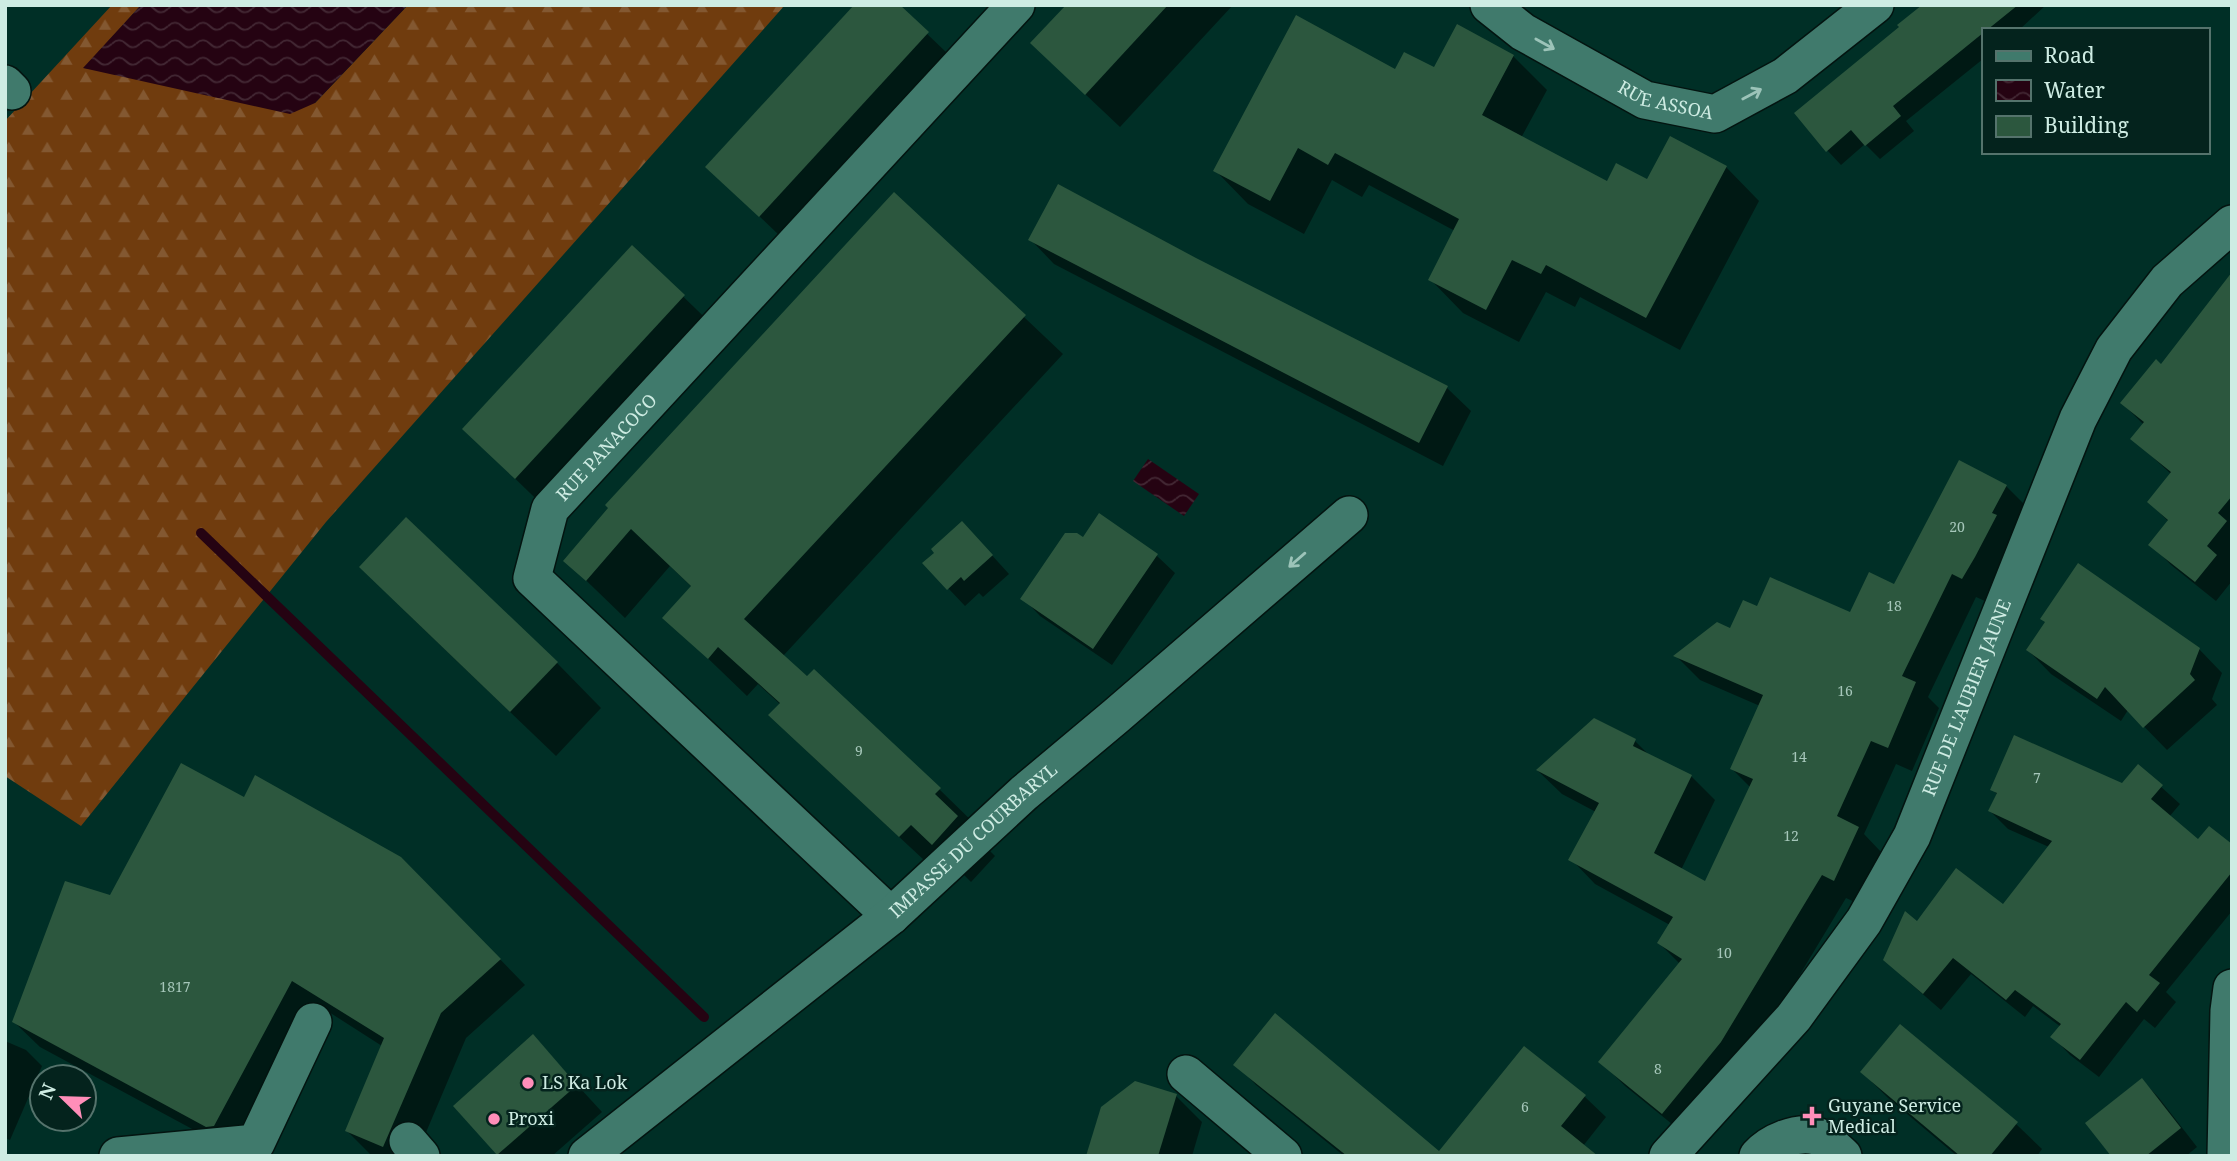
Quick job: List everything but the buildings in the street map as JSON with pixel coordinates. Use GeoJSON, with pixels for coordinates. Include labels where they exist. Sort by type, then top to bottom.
{"type":"FeatureCollection","features":[{"type":"Feature","properties":{"kind":"street","name":"RUE PANACOCO"},"geometry":{"type":"LineString","coordinates":[[891,916],[532,578],[550,509],[1016,5]]}},
{"type":"Feature","properties":{"kind":"street","name":"RUE ASSOA"},"geometry":{"type":"LineString","coordinates":[[1489,5],[1523,32],[1644,100],[1715,114],[1785,76],[1875,5]]}},
{"type":"Feature","properties":{"kind":"street","name":"RUE DE L'AUBIER JAUNE"},"geometry":{"type":"LineString","coordinates":[[1668,1156],[1794,1017],[1864,921],[1912,836],[2078,419],[2113,349],[2167,281],[2232,224]]}},
{"type":"Feature","properties":{"kind":"street","name":"IMPASSE DU COURBARYL"},"geometry":{"type":"LineString","coordinates":[[587,1156],[891,916],[1024,793],[1349,515]]}},
{"type":"Feature","properties":{"kind":"street"},"geometry":{"type":"LineString","coordinates":[[2226,1156],[2229,1011],[2232,988]]}},
{"type":"Feature","properties":{"kind":"street"},"geometry":{"type":"LineString","coordinates":[[118,1156],[265,1149],[313,1022]]}},
{"type":"Feature","properties":{"kind":"street"},"geometry":{"type":"LineString","coordinates":[[1186,1074],[1283,1156]]}},
{"type":"Feature","properties":{"kind":"street"},"geometry":{"type":"LineString","coordinates":[[1758,1156],[1766,1148],[1780,1141],[1800,1136],[1817,1136],[1843,1156]]}},
{"type":"Feature","properties":{"kind":"green space"},"geometry":{"type":"Polygon","coordinates":[[[112,5],[141,5],[84,68],[315,103],[408,5],[785,5],[326,522],[81,826],[5,776],[5,121],[112,5]]]}},
{"type":"Feature","properties":{"kind":"water"},"geometry":{"type":"Polygon","coordinates":[[[141,5],[408,5],[315,103],[290,114],[83,68],[141,5]]]}},
{"type":"Feature","properties":{"kind":"water"},"geometry":{"type":"Polygon","coordinates":[[[1148,459],[1199,494],[1184,516],[1133,481],[1148,459]]]}},
{"type":"Feature","properties":{"kind":"waterway"},"geometry":{"type":"LineString","coordinates":[[201,533],[704,1017]]}},
{"type":"Feature","properties":{"kind":"place","name":"LS Ka Lok"},"geometry":{"type":"Point","coordinates":[528,1083]}},
{"type":"Feature","properties":{"kind":"place","name":"Guyane Service Medical"},"geometry":{"type":"Point","coordinates":[1812,1116]}},
{"type":"Feature","properties":{"kind":"place","name":"Proxi"},"geometry":{"type":"Point","coordinates":[494,1119]}}]}
